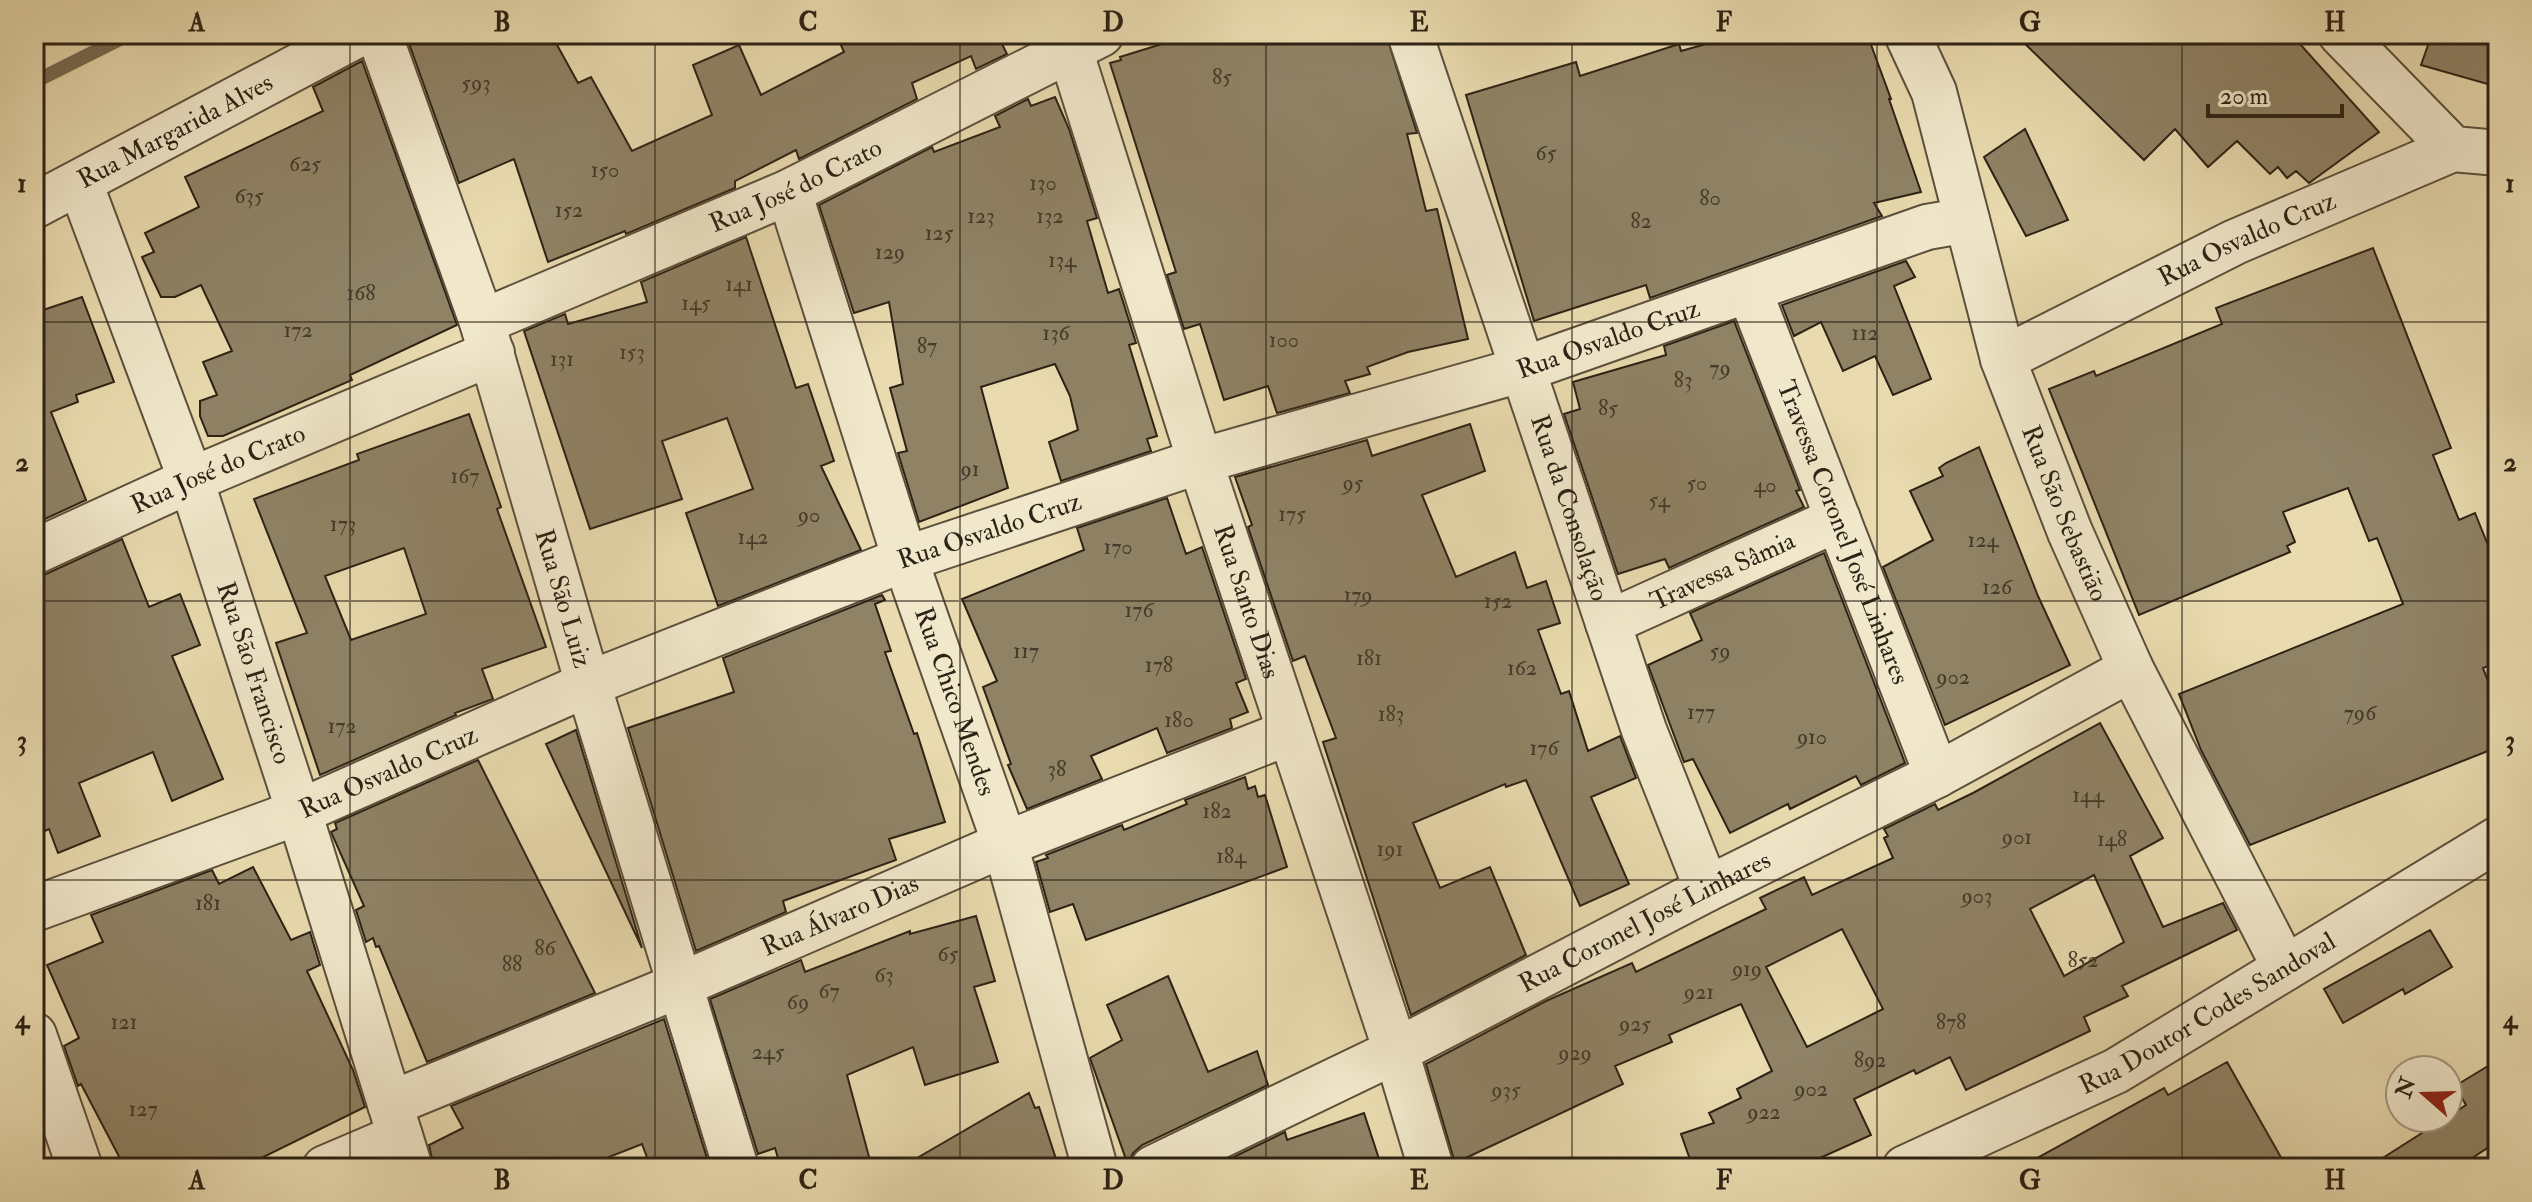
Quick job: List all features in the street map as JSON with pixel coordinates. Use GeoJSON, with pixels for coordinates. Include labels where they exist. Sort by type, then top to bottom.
{"type":"FeatureCollection","features":[{"type":"Feature","properties":{"kind":"street","name":"Rua Margarida Alves"},"geometry":{"type":"LineString","coordinates":[[34,206],[359,34]]}},
{"type":"Feature","properties":{"kind":"street","name":"Rua São Luiz"},"geometry":{"type":"LineString","coordinates":[[379,34],[487,338],[588,684],[736,1168]]}},
{"type":"Feature","properties":{"kind":"street","name":"Rua da Consolação"},"geometry":{"type":"LineString","coordinates":[[1410,34],[1644,730],[1707,889]]}},
{"type":"Feature","properties":{"kind":"street","name":"Rua São Sebastião"},"geometry":{"type":"LineString","coordinates":[[1907,34],[1934,92],[2003,359],[2070,532],[2131,669],[2285,968]]}},
{"type":"Feature","properties":{"kind":"street"},"geometry":{"type":"LineString","coordinates":[[2341,34],[2453,149],[2498,153]]}},
{"type":"Feature","properties":{"kind":"street","name":"Rua José do Crato"},"geometry":{"type":"LineString","coordinates":[[34,552],[191,480],[789,192],[1079,39]]}},
{"type":"Feature","properties":{"kind":"street","name":"Rua Santo Dias"},"geometry":{"type":"LineString","coordinates":[[1079,39],[1200,461],[1396,1051],[1431,1168]]}},
{"type":"Feature","properties":{"kind":"street","name":"Rua Osvaldo Cruz"},"geometry":{"type":"LineString","coordinates":[[2003,359],[2235,242],[2453,149]]}},
{"type":"Feature","properties":{"kind":"street","name":"Rua São Francisco"},"geometry":{"type":"LineString","coordinates":[[80,183],[191,480],[400,1136]]}},
{"type":"Feature","properties":{"kind":"street","name":"Rua Chico Mendes"},"geometry":{"type":"LineString","coordinates":[[789,192],[905,559],[1005,844],[1095,1168]]}},
{"type":"Feature","properties":{"kind":"street","name":"Rua Osvaldo Cruz"},"geometry":{"type":"LineString","coordinates":[[34,909],[299,812],[588,684],[905,559],[1200,461],[1524,369],[1927,227],[1967,220]]}},
{"type":"Feature","properties":{"kind":"street","name":"Travessa Coronel José Linhares"},"geometry":{"type":"LineString","coordinates":[[1749,290],[1937,775]]}},
{"type":"Feature","properties":{"kind":"street","name":"Travessa Sâmia"},"geometry":{"type":"LineString","coordinates":[[1608,623],[1838,519]]}},
{"type":"Feature","properties":{"kind":"street","name":"Rua Coronel José Linhares"},"geometry":{"type":"LineString","coordinates":[[1153,1168],[1396,1051],[1707,889],[1937,775],[2131,669]]}},
{"type":"Feature","properties":{"kind":"street","name":"Rua Álvaro Dias"},"geometry":{"type":"LineString","coordinates":[[325,1168],[400,1136],[680,985],[1005,844],[1290,732]]}},
{"type":"Feature","properties":{"kind":"street","name":"Rua Doutor Codes Sandoval"},"geometry":{"type":"LineString","coordinates":[[1905,1168],[2116,1071],[2498,839]]}},
{"type":"Feature","properties":{"kind":"street"},"geometry":{"type":"LineString","coordinates":[[34,1035],[80,1168]]}},
{"type":"Feature","properties":{"kind":"building"},"geometry":{"type":"Polygon","coordinates":[[[551,34],[578,83],[591,77],[632,151],[712,115],[693,65],[739,45],[761,95],[844,52],[840,43],[859,34],[1017,34],[1001,42],[1007,54],[976,69],[971,56],[912,83],[917,99],[799,159],[796,150],[735,181],[735,188],[626,234],[625,231],[548,262],[514,159],[459,183],[406,35],[551,34]]]}},
{"type":"Feature","properties":{"kind":"building"},"geometry":{"type":"Polygon","coordinates":[[[1194,34],[1386,34],[1417,133],[1407,134],[1426,211],[1437,209],[1468,339],[1408,352],[1367,367],[1370,374],[1345,381],[1350,393],[1277,413],[1268,386],[1224,400],[1200,324],[1184,329],[1167,275],[1176,272],[1110,63],[1121,60],[1120,57],[1194,34]]]}},
{"type":"Feature","properties":{"kind":"building"},"geometry":{"type":"Polygon","coordinates":[[[1742,34],[1867,34],[1921,192],[1874,203],[1882,216],[1650,298],[1646,285],[1534,321],[1466,95],[1576,62],[1580,76],[1679,44],[1681,51],[1742,34]]]}},
{"type":"Feature","properties":{"kind":"building"},"geometry":{"type":"Polygon","coordinates":[[[2015,34],[2291,34],[2379,132],[2309,183],[2296,171],[2287,178],[2278,167],[2270,174],[2237,141],[2208,167],[2175,129],[2144,160],[2015,34]]]}},
{"type":"Feature","properties":{"kind":"building"},"geometry":{"type":"Polygon","coordinates":[[[2432,34],[2498,34],[2498,87],[2421,65],[2432,34]]]}},
{"type":"Feature","properties":{"kind":"building"},"geometry":{"type":"Polygon","coordinates":[[[362,61],[457,325],[350,375],[352,380],[223,436],[208,436],[200,416],[200,401],[217,395],[203,362],[232,351],[201,285],[175,297],[161,297],[142,257],[154,252],[145,233],[199,207],[185,177],[323,111],[313,87],[362,61]]]}},
{"type":"Feature","properties":{"kind":"building"},"geometry":{"type":"Polygon","coordinates":[[[1055,97],[1069,129],[1097,218],[1087,221],[1108,293],[1119,289],[1136,343],[1129,345],[1157,436],[1147,439],[1151,451],[1061,481],[1049,442],[1078,430],[1070,396],[1055,364],[981,387],[1008,488],[919,522],[898,453],[907,451],[890,388],[903,384],[889,302],[854,313],[819,205],[932,147],[934,152],[1000,127],[995,116],[1028,99],[1031,106],[1055,97]]]}},
{"type":"Feature","properties":{"kind":"building"},"geometry":{"type":"Polygon","coordinates":[[[2025,129],[2068,220],[2026,236],[1984,157],[2025,129]]]}},
{"type":"Feature","properties":{"kind":"building"},"geometry":{"type":"Polygon","coordinates":[[[746,237],[796,388],[808,384],[834,461],[821,466],[861,550],[718,606],[686,513],[753,489],[727,418],[662,441],[682,499],[590,529],[524,331],[565,314],[568,324],[647,302],[641,282],[746,237]]]}},
{"type":"Feature","properties":{"kind":"building"},"geometry":{"type":"Polygon","coordinates":[[[2373,248],[2451,448],[2433,455],[2459,520],[2475,513],[2498,570],[2498,662],[2483,668],[2498,707],[2498,747],[2250,845],[2201,750],[2179,694],[2403,604],[2377,538],[2369,541],[2348,488],[2283,512],[2295,542],[2287,546],[2290,552],[2139,615],[2049,389],[2094,371],[2096,376],[2222,324],[2216,308],[2373,248]]]}},
{"type":"Feature","properties":{"kind":"building"},"geometry":{"type":"Polygon","coordinates":[[[1906,261],[1915,277],[1894,286],[1931,379],[1893,395],[1875,356],[1843,371],[1821,322],[1794,336],[1782,305],[1906,261]]]}},
{"type":"Feature","properties":{"kind":"building"},"geometry":{"type":"Polygon","coordinates":[[[82,297],[114,382],[76,395],[78,402],[51,412],[86,500],[34,524],[34,313],[82,297]]]}},
{"type":"Feature","properties":{"kind":"building"},"geometry":{"type":"Polygon","coordinates":[[[1734,321],[1804,507],[1669,568],[1665,559],[1618,574],[1564,414],[1580,409],[1573,382],[1666,355],[1664,346],[1734,321]]]}},
{"type":"Feature","properties":{"kind":"building"},"geometry":{"type":"Polygon","coordinates":[[[469,414],[501,507],[497,509],[546,647],[482,669],[493,699],[455,713],[320,775],[276,643],[307,633],[254,499],[359,460],[357,454],[469,414]],[[404,548],[325,576],[351,640],[426,614],[404,548]]]}},
{"type":"Feature","properties":{"kind":"building"},"geometry":{"type":"Polygon","coordinates":[[[1470,424],[1485,471],[1422,495],[1456,577],[1515,552],[1527,588],[1546,581],[1560,623],[1538,630],[1561,694],[1569,691],[1588,751],[1620,736],[1636,778],[1591,797],[1629,884],[1580,906],[1526,780],[1506,787],[1505,784],[1413,823],[1440,888],[1490,867],[1526,955],[1411,1015],[1323,742],[1336,738],[1305,656],[1293,661],[1248,527],[1252,525],[1235,477],[1367,440],[1372,456],[1470,424]]]}},
{"type":"Feature","properties":{"kind":"building"},"geometry":{"type":"Polygon","coordinates":[[[1979,447],[2038,596],[2070,665],[1945,725],[1883,567],[1933,540],[1910,491],[1943,476],[1939,468],[1979,447]]]}},
{"type":"Feature","properties":{"kind":"building"},"geometry":{"type":"Polygon","coordinates":[[[1167,498],[1186,554],[1202,547],[1246,679],[1236,683],[1248,712],[1230,719],[1232,728],[1167,753],[1157,728],[1091,756],[1102,779],[1027,809],[1008,765],[1011,764],[983,687],[997,681],[962,599],[1084,550],[1077,528],[1167,498]]]}},
{"type":"Feature","properties":{"kind":"building"},"geometry":{"type":"Polygon","coordinates":[[[122,539],[149,607],[180,594],[200,645],[172,656],[223,779],[172,801],[153,752],[79,783],[100,836],[58,853],[49,829],[34,836],[34,577],[122,539]]]}},
{"type":"Feature","properties":{"kind":"building"},"geometry":{"type":"Polygon","coordinates":[[[1824,553],[1905,763],[1861,785],[1856,776],[1790,809],[1788,804],[1730,833],[1693,759],[1684,762],[1648,665],[1702,640],[1690,613],[1824,553]]]}},
{"type":"Feature","properties":{"kind":"building"},"geometry":{"type":"Polygon","coordinates":[[[882,595],[885,600],[875,604],[891,651],[885,652],[914,734],[917,733],[945,822],[889,839],[896,860],[783,901],[786,912],[696,951],[628,728],[734,692],[723,658],[882,595]]]}},
{"type":"Feature","properties":{"kind":"building"},"geometry":{"type":"Polygon","coordinates":[[[2100,723],[2163,838],[2130,856],[2163,927],[2223,903],[2237,930],[2122,986],[2128,996],[2084,1017],[2090,1031],[1966,1090],[1950,1057],[1916,1074],[1914,1070],[1854,1099],[1871,1135],[1798,1168],[1693,1168],[1681,1134],[1714,1123],[1709,1113],[1741,1098],[1737,1089],[1772,1071],[1741,1004],[1669,1035],[1672,1042],[1615,1066],[1623,1084],[1455,1163],[1426,1064],[1546,1001],[1632,963],[1636,972],[1766,909],[1760,898],[1804,877],[1812,895],[1893,858],[1884,838],[1888,836],[1884,829],[1935,804],[1938,810],[2100,723]],[[2094,875],[2030,909],[2064,976],[2124,942],[2094,875]],[[1842,929],[1766,967],[1807,1047],[1883,1009],[1842,929]]]}},
{"type":"Feature","properties":{"kind":"building"},"geometry":{"type":"Polygon","coordinates":[[[576,730],[642,948],[546,744],[576,730]]]}},
{"type":"Feature","properties":{"kind":"building"},"geometry":{"type":"Polygon","coordinates":[[[478,760],[595,993],[427,1062],[379,946],[376,947],[373,938],[366,942],[356,910],[364,906],[331,832],[337,829],[335,823],[478,760]]]}},
{"type":"Feature","properties":{"kind":"building"},"geometry":{"type":"Polygon","coordinates":[[[1245,777],[1248,789],[1255,786],[1258,797],[1265,795],[1287,867],[1086,940],[1073,904],[1050,912],[1036,862],[1048,858],[1046,855],[1122,825],[1124,830],[1187,804],[1185,800],[1245,777]]]}},
{"type":"Feature","properties":{"kind":"building"},"geometry":{"type":"Polygon","coordinates":[[[253,867],[291,940],[310,932],[320,965],[307,971],[353,1070],[365,1107],[241,1168],[125,1168],[81,1084],[78,1086],[64,1046],[79,1038],[47,965],[103,942],[91,915],[212,870],[219,884],[253,867]]]}},
{"type":"Feature","properties":{"kind":"building"},"geometry":{"type":"Polygon","coordinates":[[[976,916],[995,981],[974,987],[998,1062],[925,1085],[913,1047],[847,1075],[872,1168],[781,1168],[775,1148],[758,1154],[710,999],[801,960],[805,972],[910,931],[910,934],[976,916]]]}},
{"type":"Feature","properties":{"kind":"building"},"geometry":{"type":"Polygon","coordinates":[[[2430,930],[2452,967],[2405,994],[2403,989],[2343,1023],[2324,989],[2430,930]]]}},
{"type":"Feature","properties":{"kind":"building"},"geometry":{"type":"Polygon","coordinates":[[[1168,976],[1208,1072],[1257,1051],[1268,1085],[1142,1145],[1133,1153],[1128,1165],[1090,1058],[1122,1040],[1107,1005],[1168,976]]]}},
{"type":"Feature","properties":{"kind":"building"},"geometry":{"type":"Polygon","coordinates":[[[664,1019],[710,1168],[651,1168],[642,1144],[581,1168],[434,1168],[429,1145],[463,1128],[451,1106],[664,1019]]]}},
{"type":"Feature","properties":{"kind":"building"},"geometry":{"type":"Polygon","coordinates":[[[2498,1060],[2498,1163],[2489,1147],[2457,1168],[2367,1168],[2420,1134],[2464,1134],[2464,1081],[2498,1060]]]}},
{"type":"Feature","properties":{"kind":"building"},"geometry":{"type":"Polygon","coordinates":[[[2227,1062],[2287,1168],[2019,1168],[2164,1088],[2168,1095],[2227,1062]]]}},
{"type":"Feature","properties":{"kind":"building"},"geometry":{"type":"Polygon","coordinates":[[[1029,1093],[1035,1108],[1039,1107],[1059,1168],[900,1168],[1029,1093]]]}},
{"type":"Feature","properties":{"kind":"building"},"geometry":{"type":"Polygon","coordinates":[[[1364,1113],[1382,1168],[1211,1168],[1285,1132],[1287,1140],[1364,1113]]]}},
{"type":"Feature","properties":{"kind":"waterway"},"geometry":{"type":"LineString","coordinates":[[34,82],[130,34]]}}]}
